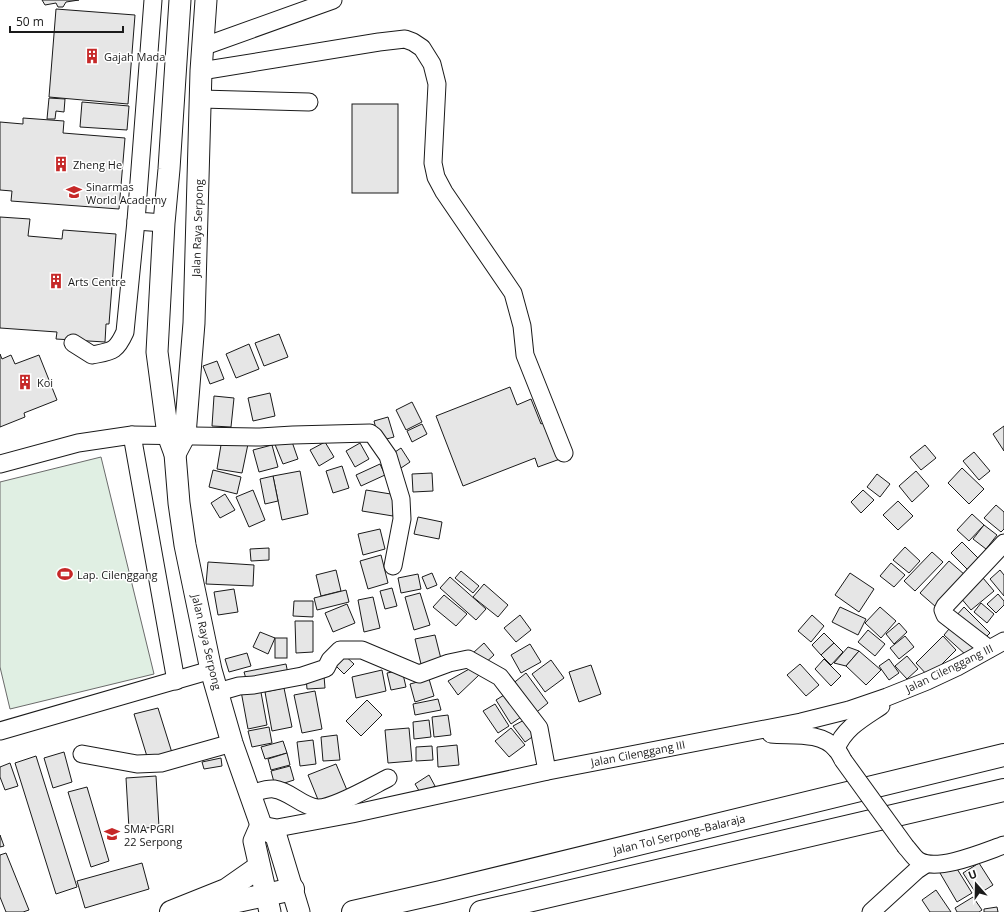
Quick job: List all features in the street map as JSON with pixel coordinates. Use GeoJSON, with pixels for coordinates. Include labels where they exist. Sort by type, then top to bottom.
{"type":"FeatureCollection","features":[{"type":"Feature","properties":{"kind":"highway","name":"Jalan Tol Serpong–Balaraja"},"geometry":{"type":"LineString","coordinates":[[353,912],[1004,756]]}},
{"type":"Feature","properties":{"kind":"highway"},"geometry":{"type":"LineString","coordinates":[[481,912],[1004,790]]}},
{"type":"Feature","properties":{"kind":"highway"},"geometry":{"type":"LineString","coordinates":[[171,912],[226,890],[259,867]]}},
{"type":"Feature","properties":{"kind":"highway"},"geometry":{"type":"LineString","coordinates":[[187,912],[268,904],[295,899]]}},
{"type":"Feature","properties":{"kind":"main road","name":"Jalan Raya Serpong"},"geometry":{"type":"LineString","coordinates":[[180,0],[164,223],[157,352],[176,441],[179,503],[185,545],[211,670],[232,743],[261,825]]}},
{"type":"Feature","properties":{"kind":"main road","name":"Jalan Raya Serpong"},"geometry":{"type":"LineString","coordinates":[[176,441],[191,357],[194,323],[201,71],[206,0]]}},
{"type":"Feature","properties":{"kind":"main road"},"geometry":{"type":"LineString","coordinates":[[157,352],[191,357]]}},
{"type":"Feature","properties":{"kind":"main road"},"geometry":{"type":"LineString","coordinates":[[268,904],[254,841],[261,825],[276,836],[295,899]]}},
{"type":"Feature","properties":{"kind":"street"},"geometry":{"type":"LineString","coordinates":[[73,343],[92,355],[108,352],[119,346],[125,332],[136,220],[153,0]]}},
{"type":"Feature","properties":{"kind":"street"},"geometry":{"type":"LineString","coordinates":[[202,47],[333,0]]}},
{"type":"Feature","properties":{"kind":"street"},"geometry":{"type":"LineString","coordinates":[[201,71],[392,40],[405,39],[422,48],[432,64],[438,84],[433,163],[436,177],[444,192],[513,293],[522,326],[525,355],[564,453]]}},
{"type":"Feature","properties":{"kind":"street"},"geometry":{"type":"LineString","coordinates":[[201,99],[309,102]]}},
{"type":"Feature","properties":{"kind":"street"},"geometry":{"type":"LineString","coordinates":[[136,220],[164,223]]}},
{"type":"Feature","properties":{"kind":"street"},"geometry":{"type":"LineString","coordinates":[[0,464],[78,443],[132,435],[176,441],[294,435],[372,434],[388,456],[401,499],[402,519],[393,566]]}},
{"type":"Feature","properties":{"kind":"street"},"geometry":{"type":"LineString","coordinates":[[132,435],[176,681]]}},
{"type":"Feature","properties":{"kind":"street"},"geometry":{"type":"LineString","coordinates":[[997,645],[945,615],[943,610],[945,606],[1004,543]]}},
{"type":"Feature","properties":{"kind":"street","name":"Jalan Cilenggang III"},"geometry":{"type":"LineString","coordinates":[[261,825],[277,828],[352,814],[547,771],[801,722],[850,710],[906,690],[957,667],[997,645]]}},
{"type":"Feature","properties":{"kind":"street"},"geometry":{"type":"LineString","coordinates":[[218,692],[239,686],[254,685],[302,676],[326,668],[330,660],[340,650],[362,650],[419,674],[449,663],[468,659],[500,677],[540,728],[547,771]]}},
{"type":"Feature","properties":{"kind":"street"},"geometry":{"type":"LineString","coordinates":[[0,731],[211,670]]}},
{"type":"Feature","properties":{"kind":"street"},"geometry":{"type":"LineString","coordinates":[[839,754],[840,739],[853,725],[906,690]]}},
{"type":"Feature","properties":{"kind":"street"},"geometry":{"type":"LineString","coordinates":[[751,732],[786,735],[810,735],[828,742],[839,754],[906,847],[918,860],[926,864],[956,861],[1004,845]]}},
{"type":"Feature","properties":{"kind":"street"},"geometry":{"type":"LineString","coordinates":[[82,754],[136,764],[161,763],[232,743]]}},
{"type":"Feature","properties":{"kind":"street"},"geometry":{"type":"LineString","coordinates":[[250,794],[272,789],[280,791],[316,808],[340,802],[388,778]]}},
{"type":"Feature","properties":{"kind":"street"},"geometry":{"type":"LineString","coordinates":[[871,912],[917,870],[926,864]]}},
{"type":"Feature","properties":{"kind":"green space","name":"Lap. Cilenggang"},"geometry":{"type":"Polygon","coordinates":[[[101,457],[154,674],[10,709],[0,667],[0,482],[101,457]]]}},
{"type":"Feature","properties":{"kind":"building"},"geometry":{"type":"Polygon","coordinates":[[[42,0],[79,0],[66,2],[63,7],[58,7],[56,3],[45,5],[42,0]]]}},
{"type":"Feature","properties":{"kind":"building","name":"Gajah Mada"},"geometry":{"type":"Polygon","coordinates":[[[56,9],[135,15],[128,104],[49,97],[56,9]]]}},
{"type":"Feature","properties":{"kind":"building"},"geometry":{"type":"Polygon","coordinates":[[[49,98],[65,99],[64,112],[56,111],[55,119],[47,119],[49,98]]]}},
{"type":"Feature","properties":{"kind":"building"},"geometry":{"type":"Polygon","coordinates":[[[82,102],[129,106],[127,130],[80,127],[82,102]]]}},
{"type":"Feature","properties":{"kind":"building"},"geometry":{"type":"Polygon","coordinates":[[[352,104],[398,104],[398,193],[352,193],[352,104]]]}},
{"type":"Feature","properties":{"kind":"building","name":"Zheng He"},"geometry":{"type":"Polygon","coordinates":[[[23,118],[64,121],[63,133],[125,138],[119,209],[11,201],[12,191],[0,190],[0,122],[23,124],[23,118]]]}},
{"type":"Feature","properties":{"kind":"building","name":"Arts Centre"},"geometry":{"type":"Polygon","coordinates":[[[0,217],[30,219],[28,236],[62,239],[63,230],[116,234],[109,324],[106,324],[105,342],[56,339],[57,332],[0,328],[0,217]]]}},
{"type":"Feature","properties":{"kind":"building"},"geometry":{"type":"Polygon","coordinates":[[[279,334],[288,357],[264,366],[255,343],[279,334]]]}},
{"type":"Feature","properties":{"kind":"building"},"geometry":{"type":"Polygon","coordinates":[[[249,344],[259,369],[236,378],[226,354],[249,344]]]}},
{"type":"Feature","properties":{"kind":"building","name":"Koi"},"geometry":{"type":"Polygon","coordinates":[[[0,354],[2,359],[11,355],[15,364],[39,355],[57,400],[24,413],[25,417],[0,427],[0,354]]]}},
{"type":"Feature","properties":{"kind":"building"},"geometry":{"type":"Polygon","coordinates":[[[217,361],[224,379],[210,384],[203,366],[217,361]]]}},
{"type":"Feature","properties":{"kind":"building"},"geometry":{"type":"Polygon","coordinates":[[[510,387],[517,405],[531,399],[541,424],[545,422],[560,459],[538,467],[535,458],[463,486],[436,416],[510,387]]]}},
{"type":"Feature","properties":{"kind":"building"},"geometry":{"type":"Polygon","coordinates":[[[270,393],[275,416],[253,421],[248,398],[270,393]]]}},
{"type":"Feature","properties":{"kind":"building"},"geometry":{"type":"Polygon","coordinates":[[[214,396],[234,398],[231,427],[212,426],[214,396]]]}},
{"type":"Feature","properties":{"kind":"building"},"geometry":{"type":"Polygon","coordinates":[[[412,402],[422,422],[406,430],[396,410],[412,402]]]}},
{"type":"Feature","properties":{"kind":"building"},"geometry":{"type":"Polygon","coordinates":[[[388,417],[394,437],[379,441],[374,421],[388,417]]]}},
{"type":"Feature","properties":{"kind":"building"},"geometry":{"type":"Polygon","coordinates":[[[422,424],[427,434],[412,442],[407,431],[422,424]]]}},
{"type":"Feature","properties":{"kind":"building"},"geometry":{"type":"Polygon","coordinates":[[[1004,426],[1004,451],[993,434],[1004,426]]]}},
{"type":"Feature","properties":{"kind":"building"},"geometry":{"type":"Polygon","coordinates":[[[290,436],[298,459],[283,464],[274,442],[290,436]]]}},
{"type":"Feature","properties":{"kind":"building"},"geometry":{"type":"Polygon","coordinates":[[[222,439],[248,444],[242,473],[217,469],[222,439]]]}},
{"type":"Feature","properties":{"kind":"building"},"geometry":{"type":"Polygon","coordinates":[[[325,442],[334,457],[319,466],[310,450],[325,442]]]}},
{"type":"Feature","properties":{"kind":"building"},"geometry":{"type":"Polygon","coordinates":[[[360,443],[369,459],[355,467],[346,451],[360,443]]]}},
{"type":"Feature","properties":{"kind":"building"},"geometry":{"type":"Polygon","coordinates":[[[272,445],[278,467],[259,472],[253,450],[272,445]]]}},
{"type":"Feature","properties":{"kind":"building"},"geometry":{"type":"Polygon","coordinates":[[[925,445],[936,458],[921,470],[910,457],[925,445]]]}},
{"type":"Feature","properties":{"kind":"building"},"geometry":{"type":"Polygon","coordinates":[[[401,448],[410,462],[401,468],[392,454],[401,448]]]}},
{"type":"Feature","properties":{"kind":"building"},"geometry":{"type":"Polygon","coordinates":[[[974,452],[990,471],[979,480],[963,461],[974,452]]]}},
{"type":"Feature","properties":{"kind":"building"},"geometry":{"type":"Polygon","coordinates":[[[380,464],[385,475],[361,486],[356,475],[380,464]]]}},
{"type":"Feature","properties":{"kind":"building"},"geometry":{"type":"Polygon","coordinates":[[[342,466],[349,488],[333,493],[326,471],[342,466]]]}},
{"type":"Feature","properties":{"kind":"building"},"geometry":{"type":"Polygon","coordinates":[[[962,468],[984,489],[969,504],[948,483],[962,468]]]}},
{"type":"Feature","properties":{"kind":"building"},"geometry":{"type":"Polygon","coordinates":[[[213,470],[241,477],[237,494],[209,487],[213,470]]]}},
{"type":"Feature","properties":{"kind":"building"},"geometry":{"type":"Polygon","coordinates":[[[300,471],[308,514],[282,520],[273,476],[300,471]]]}},
{"type":"Feature","properties":{"kind":"building"},"geometry":{"type":"Polygon","coordinates":[[[916,471],[929,486],[912,502],[899,486],[916,471]]]}},
{"type":"Feature","properties":{"kind":"building"},"geometry":{"type":"Polygon","coordinates":[[[432,473],[433,491],[413,492],[412,474],[432,473]]]}},
{"type":"Feature","properties":{"kind":"building"},"geometry":{"type":"Polygon","coordinates":[[[877,474],[890,484],[880,497],[867,487],[877,474]]]}},
{"type":"Feature","properties":{"kind":"building"},"geometry":{"type":"Polygon","coordinates":[[[273,476],[278,501],[265,504],[260,479],[273,476]]]}},
{"type":"Feature","properties":{"kind":"building"},"geometry":{"type":"Polygon","coordinates":[[[253,490],[265,520],[249,527],[236,497],[253,490]]]}},
{"type":"Feature","properties":{"kind":"building"},"geometry":{"type":"Polygon","coordinates":[[[366,490],[397,495],[393,516],[362,511],[366,490]]]}},
{"type":"Feature","properties":{"kind":"building"},"geometry":{"type":"Polygon","coordinates":[[[863,490],[874,500],[861,513],[851,502],[863,490]]]}},
{"type":"Feature","properties":{"kind":"building"},"geometry":{"type":"Polygon","coordinates":[[[225,494],[235,510],[220,518],[211,503],[225,494]]]}},
{"type":"Feature","properties":{"kind":"building"},"geometry":{"type":"Polygon","coordinates":[[[898,501],[913,516],[898,530],[883,515],[898,501]]]}},
{"type":"Feature","properties":{"kind":"building"},"geometry":{"type":"Polygon","coordinates":[[[996,505],[1004,512],[1004,529],[1001,532],[984,518],[996,505]]]}},
{"type":"Feature","properties":{"kind":"building"},"geometry":{"type":"Polygon","coordinates":[[[972,514],[984,525],[969,541],[957,530],[972,514]]]}},
{"type":"Feature","properties":{"kind":"building"},"geometry":{"type":"Polygon","coordinates":[[[418,517],[442,522],[439,539],[414,534],[418,517]]]}},
{"type":"Feature","properties":{"kind":"building"},"geometry":{"type":"Polygon","coordinates":[[[984,525],[997,535],[986,549],[973,539],[984,525]]]}},
{"type":"Feature","properties":{"kind":"building"},"geometry":{"type":"Polygon","coordinates":[[[380,529],[385,549],[363,555],[358,534],[380,529]]]}},
{"type":"Feature","properties":{"kind":"building"},"geometry":{"type":"Polygon","coordinates":[[[962,542],[979,559],[968,570],[951,553],[962,542]]]}},
{"type":"Feature","properties":{"kind":"building"},"geometry":{"type":"Polygon","coordinates":[[[905,547],[920,561],[909,573],[893,560],[905,547]]]}},
{"type":"Feature","properties":{"kind":"building"},"geometry":{"type":"Polygon","coordinates":[[[269,548],[269,560],[251,561],[250,549],[269,548]]]}},
{"type":"Feature","properties":{"kind":"building"},"geometry":{"type":"Polygon","coordinates":[[[932,552],[943,562],[915,591],[904,581],[932,552]]]}},
{"type":"Feature","properties":{"kind":"building"},"geometry":{"type":"Polygon","coordinates":[[[381,555],[388,583],[368,589],[360,561],[381,555]]]}},
{"type":"Feature","properties":{"kind":"building"},"geometry":{"type":"Polygon","coordinates":[[[949,561],[965,575],[936,607],[920,593],[949,561]]]}},
{"type":"Feature","properties":{"kind":"building"},"geometry":{"type":"Polygon","coordinates":[[[208,562],[254,565],[253,586],[206,584],[208,562]]]}},
{"type":"Feature","properties":{"kind":"building"},"geometry":{"type":"Polygon","coordinates":[[[891,563],[905,575],[894,587],[880,576],[891,563]]]}},
{"type":"Feature","properties":{"kind":"building"},"geometry":{"type":"Polygon","coordinates":[[[336,570],[341,591],[321,596],[316,575],[336,570]]]}},
{"type":"Feature","properties":{"kind":"building"},"geometry":{"type":"Polygon","coordinates":[[[1000,570],[1004,575],[1004,596],[990,579],[1000,570]]]}},
{"type":"Feature","properties":{"kind":"building"},"geometry":{"type":"Polygon","coordinates":[[[461,571],[479,586],[473,593],[455,578],[461,571]]]}},
{"type":"Feature","properties":{"kind":"building"},"geometry":{"type":"Polygon","coordinates":[[[432,573],[437,585],[427,589],[422,577],[432,573]]]}},
{"type":"Feature","properties":{"kind":"building"},"geometry":{"type":"Polygon","coordinates":[[[850,573],[874,589],[859,612],[835,595],[850,573]]]}},
{"type":"Feature","properties":{"kind":"building"},"geometry":{"type":"Polygon","coordinates":[[[418,574],[421,589],[401,593],[398,578],[418,574]]]}},
{"type":"Feature","properties":{"kind":"building"},"geometry":{"type":"Polygon","coordinates":[[[450,577],[486,609],[476,620],[440,588],[450,577]]]}},
{"type":"Feature","properties":{"kind":"building"},"geometry":{"type":"Polygon","coordinates":[[[983,578],[994,591],[971,610],[960,597],[983,578]]]}},
{"type":"Feature","properties":{"kind":"building"},"geometry":{"type":"Polygon","coordinates":[[[484,584],[508,605],[498,617],[473,597],[484,584]]]}},
{"type":"Feature","properties":{"kind":"building"},"geometry":{"type":"Polygon","coordinates":[[[392,588],[397,606],[385,609],[380,591],[392,588]]]}},
{"type":"Feature","properties":{"kind":"building"},"geometry":{"type":"Polygon","coordinates":[[[234,589],[238,612],[218,615],[214,592],[234,589]]]}},
{"type":"Feature","properties":{"kind":"building"},"geometry":{"type":"Polygon","coordinates":[[[346,590],[349,602],[317,610],[314,598],[346,590]]]}},
{"type":"Feature","properties":{"kind":"building"},"geometry":{"type":"Polygon","coordinates":[[[420,593],[430,625],[414,630],[405,597],[420,593]]]}},
{"type":"Feature","properties":{"kind":"building"},"geometry":{"type":"Polygon","coordinates":[[[998,594],[1004,601],[1004,605],[996,613],[987,604],[998,594]]]}},
{"type":"Feature","properties":{"kind":"building"},"geometry":{"type":"Polygon","coordinates":[[[444,595],[467,614],[456,626],[433,607],[444,595]]]}},
{"type":"Feature","properties":{"kind":"building"},"geometry":{"type":"Polygon","coordinates":[[[373,597],[380,628],[364,632],[358,600],[373,597]]]}},
{"type":"Feature","properties":{"kind":"building"},"geometry":{"type":"Polygon","coordinates":[[[294,601],[313,601],[313,617],[293,616],[294,601]]]}},
{"type":"Feature","properties":{"kind":"building"},"geometry":{"type":"Polygon","coordinates":[[[981,603],[994,614],[987,623],[974,612],[981,603]]]}},
{"type":"Feature","properties":{"kind":"building"},"geometry":{"type":"Polygon","coordinates":[[[347,604],[355,623],[333,632],[325,613],[347,604]]]}},
{"type":"Feature","properties":{"kind":"building"},"geometry":{"type":"Polygon","coordinates":[[[840,607],[866,619],[858,635],[832,622],[840,607]]]}},
{"type":"Feature","properties":{"kind":"building"},"geometry":{"type":"Polygon","coordinates":[[[880,607],[896,621],[881,638],[865,623],[880,607]]]}},
{"type":"Feature","properties":{"kind":"building"},"geometry":{"type":"Polygon","coordinates":[[[964,607],[990,633],[982,641],[956,616],[964,607]]]}},
{"type":"Feature","properties":{"kind":"building"},"geometry":{"type":"Polygon","coordinates":[[[520,615],[531,630],[516,642],[504,628],[520,615]]]}},
{"type":"Feature","properties":{"kind":"building"},"geometry":{"type":"Polygon","coordinates":[[[812,615],[824,626],[811,642],[798,631],[812,615]]]}},
{"type":"Feature","properties":{"kind":"building"},"geometry":{"type":"Polygon","coordinates":[[[295,621],[313,621],[313,652],[296,653],[295,621]]]}},
{"type":"Feature","properties":{"kind":"building"},"geometry":{"type":"Polygon","coordinates":[[[899,623],[907,632],[894,644],[886,634],[899,623]]]}},
{"type":"Feature","properties":{"kind":"building"},"geometry":{"type":"Polygon","coordinates":[[[954,623],[977,644],[966,655],[944,635],[954,623]]]}},
{"type":"Feature","properties":{"kind":"building"},"geometry":{"type":"Polygon","coordinates":[[[868,630],[885,644],[875,656],[858,642],[868,630]]]}},
{"type":"Feature","properties":{"kind":"building"},"geometry":{"type":"Polygon","coordinates":[[[260,632],[275,638],[268,654],[253,647],[260,632]]]}},
{"type":"Feature","properties":{"kind":"building"},"geometry":{"type":"Polygon","coordinates":[[[824,633],[834,643],[821,655],[812,645],[824,633]]]}},
{"type":"Feature","properties":{"kind":"building"},"geometry":{"type":"Polygon","coordinates":[[[435,635],[441,659],[421,664],[415,639],[435,635]]]}},
{"type":"Feature","properties":{"kind":"building"},"geometry":{"type":"Polygon","coordinates":[[[905,636],[914,647],[899,659],[890,648],[905,636]]]}},
{"type":"Feature","properties":{"kind":"building"},"geometry":{"type":"Polygon","coordinates":[[[943,636],[956,650],[929,677],[916,663],[943,636]]]}},
{"type":"Feature","properties":{"kind":"building"},"geometry":{"type":"Polygon","coordinates":[[[275,638],[287,638],[287,658],[275,658],[275,638]]]}},
{"type":"Feature","properties":{"kind":"building"},"geometry":{"type":"Polygon","coordinates":[[[484,643],[494,655],[483,665],[473,653],[484,643]]]}},
{"type":"Feature","properties":{"kind":"building"},"geometry":{"type":"Polygon","coordinates":[[[834,643],[843,652],[831,665],[821,655],[834,643]]]}},
{"type":"Feature","properties":{"kind":"building"},"geometry":{"type":"Polygon","coordinates":[[[530,644],[541,662],[521,673],[511,655],[530,644]]]}},
{"type":"Feature","properties":{"kind":"building"},"geometry":{"type":"Polygon","coordinates":[[[848,647],[859,651],[846,666],[834,663],[848,647]]]}},
{"type":"Feature","properties":{"kind":"building"},"geometry":{"type":"Polygon","coordinates":[[[859,651],[881,670],[866,685],[846,666],[859,651]]]}},
{"type":"Feature","properties":{"kind":"building"},"geometry":{"type":"Polygon","coordinates":[[[341,652],[354,664],[344,674],[332,662],[341,652]]]}},
{"type":"Feature","properties":{"kind":"building"},"geometry":{"type":"Polygon","coordinates":[[[247,653],[251,666],[229,672],[225,659],[247,653]]]}},
{"type":"Feature","properties":{"kind":"building"},"geometry":{"type":"Polygon","coordinates":[[[907,656],[918,669],[907,679],[895,666],[907,656]]]}},
{"type":"Feature","properties":{"kind":"building"},"geometry":{"type":"Polygon","coordinates":[[[824,659],[841,676],[831,686],[815,669],[824,659]]]}},
{"type":"Feature","properties":{"kind":"building"},"geometry":{"type":"Polygon","coordinates":[[[889,659],[899,673],[889,680],[879,666],[889,659]]]}},
{"type":"Feature","properties":{"kind":"building"},"geometry":{"type":"Polygon","coordinates":[[[551,660],[564,678],[545,692],[532,674],[551,660]]]}},
{"type":"Feature","properties":{"kind":"building"},"geometry":{"type":"Polygon","coordinates":[[[286,664],[288,674],[247,682],[244,672],[286,664]]]}},
{"type":"Feature","properties":{"kind":"building"},"geometry":{"type":"Polygon","coordinates":[[[800,664],[819,685],[806,696],[787,675],[800,664]]]}},
{"type":"Feature","properties":{"kind":"building"},"geometry":{"type":"Polygon","coordinates":[[[591,665],[601,694],[579,702],[569,672],[591,665]]]}},
{"type":"Feature","properties":{"kind":"building"},"geometry":{"type":"Polygon","coordinates":[[[471,668],[479,675],[458,695],[448,681],[471,668]]]}},
{"type":"Feature","properties":{"kind":"building"},"geometry":{"type":"Polygon","coordinates":[[[382,670],[386,691],[356,698],[352,677],[382,670]]]}},
{"type":"Feature","properties":{"kind":"building"},"geometry":{"type":"Polygon","coordinates":[[[402,670],[406,687],[391,690],[387,673],[402,670]]]}},
{"type":"Feature","properties":{"kind":"building"},"geometry":{"type":"Polygon","coordinates":[[[526,673],[548,703],[533,715],[511,685],[526,673]]]}},
{"type":"Feature","properties":{"kind":"building"},"geometry":{"type":"Polygon","coordinates":[[[324,676],[325,688],[307,689],[306,677],[324,676]]]}},
{"type":"Feature","properties":{"kind":"building"},"geometry":{"type":"Polygon","coordinates":[[[429,679],[434,696],[415,702],[410,684],[429,679]]]}},
{"type":"Feature","properties":{"kind":"building"},"geometry":{"type":"Polygon","coordinates":[[[260,687],[267,725],[248,729],[241,691],[260,687]]]}},
{"type":"Feature","properties":{"kind":"building"},"geometry":{"type":"Polygon","coordinates":[[[284,688],[292,727],[272,731],[265,692],[284,688]]]}},
{"type":"Feature","properties":{"kind":"building"},"geometry":{"type":"Polygon","coordinates":[[[315,691],[322,729],[302,733],[294,695],[315,691]]]}},
{"type":"Feature","properties":{"kind":"building"},"geometry":{"type":"Polygon","coordinates":[[[509,692],[524,715],[511,724],[496,700],[509,692]]]}},
{"type":"Feature","properties":{"kind":"building"},"geometry":{"type":"Polygon","coordinates":[[[438,699],[441,710],[415,715],[413,704],[438,699]]]}},
{"type":"Feature","properties":{"kind":"building"},"geometry":{"type":"Polygon","coordinates":[[[367,700],[382,715],[361,736],[346,721],[367,700]]]}},
{"type":"Feature","properties":{"kind":"building"},"geometry":{"type":"Polygon","coordinates":[[[495,704],[509,726],[498,733],[483,711],[495,704]]]}},
{"type":"Feature","properties":{"kind":"building"},"geometry":{"type":"Polygon","coordinates":[[[158,708],[173,756],[149,763],[134,714],[158,708]]]}},
{"type":"Feature","properties":{"kind":"building"},"geometry":{"type":"Polygon","coordinates":[[[448,715],[451,735],[434,737],[432,717],[448,715]]]}},
{"type":"Feature","properties":{"kind":"building"},"geometry":{"type":"Polygon","coordinates":[[[526,719],[538,733],[525,742],[513,726],[526,719]]]}},
{"type":"Feature","properties":{"kind":"building"},"geometry":{"type":"Polygon","coordinates":[[[429,720],[431,737],[414,739],[413,722],[429,720]]]}},
{"type":"Feature","properties":{"kind":"building"},"geometry":{"type":"Polygon","coordinates":[[[269,727],[272,743],[252,747],[248,731],[269,727]]]}},
{"type":"Feature","properties":{"kind":"building"},"geometry":{"type":"Polygon","coordinates":[[[409,728],[412,761],[388,763],[385,730],[409,728]]]}},
{"type":"Feature","properties":{"kind":"building"},"geometry":{"type":"Polygon","coordinates":[[[511,728],[525,745],[509,757],[495,741],[511,728]]]}},
{"type":"Feature","properties":{"kind":"building"},"geometry":{"type":"Polygon","coordinates":[[[337,735],[340,760],[323,761],[321,737],[337,735]]]}},
{"type":"Feature","properties":{"kind":"building"},"geometry":{"type":"Polygon","coordinates":[[[313,740],[316,764],[300,766],[297,742],[313,740]]]}},
{"type":"Feature","properties":{"kind":"building"},"geometry":{"type":"Polygon","coordinates":[[[283,741],[287,753],[265,759],[261,747],[283,741]]]}},
{"type":"Feature","properties":{"kind":"building"},"geometry":{"type":"Polygon","coordinates":[[[457,745],[459,765],[438,767],[437,747],[457,745]]]}},
{"type":"Feature","properties":{"kind":"building"},"geometry":{"type":"Polygon","coordinates":[[[432,746],[433,760],[416,761],[416,747],[432,746]]]}},
{"type":"Feature","properties":{"kind":"building"},"geometry":{"type":"Polygon","coordinates":[[[64,752],[72,782],[53,788],[44,758],[64,752]]]}},
{"type":"Feature","properties":{"kind":"building"},"geometry":{"type":"Polygon","coordinates":[[[287,753],[290,765],[271,770],[268,759],[287,753]]]}},
{"type":"Feature","properties":{"kind":"building"},"geometry":{"type":"Polygon","coordinates":[[[36,756],[77,887],[56,894],[15,763],[36,756]]]}},
{"type":"Feature","properties":{"kind":"building"},"geometry":{"type":"Polygon","coordinates":[[[221,758],[222,766],[204,769],[202,762],[221,758]]]}},
{"type":"Feature","properties":{"kind":"building"},"geometry":{"type":"Polygon","coordinates":[[[10,763],[18,786],[5,790],[0,777],[0,767],[10,763]]]}},
{"type":"Feature","properties":{"kind":"building"},"geometry":{"type":"Polygon","coordinates":[[[336,764],[349,795],[321,807],[308,775],[336,764]]]}},
{"type":"Feature","properties":{"kind":"building"},"geometry":{"type":"Polygon","coordinates":[[[290,766],[294,780],[275,786],[271,771],[290,766]]]}},
{"type":"Feature","properties":{"kind":"building"},"geometry":{"type":"Polygon","coordinates":[[[429,775],[435,786],[421,794],[415,784],[429,775]]]}},
{"type":"Feature","properties":{"kind":"building"},"geometry":{"type":"Polygon","coordinates":[[[156,776],[159,827],[129,829],[126,778],[156,776]]]}},
{"type":"Feature","properties":{"kind":"building"},"geometry":{"type":"Polygon","coordinates":[[[87,787],[109,861],[91,867],[68,792],[87,787]]]}},
{"type":"Feature","properties":{"kind":"building"},"geometry":{"type":"Polygon","coordinates":[[[0,835],[4,846],[0,847],[0,835]]]}},
{"type":"Feature","properties":{"kind":"building"},"geometry":{"type":"Polygon","coordinates":[[[6,853],[29,910],[23,912],[6,912],[0,897],[0,855],[6,853]]]}},
{"type":"Feature","properties":{"kind":"building"},"geometry":{"type":"Polygon","coordinates":[[[142,863],[149,889],[85,908],[77,881],[142,863]]]}},
{"type":"Feature","properties":{"kind":"building"},"geometry":{"type":"Polygon","coordinates":[[[979,863],[993,885],[977,895],[963,873],[979,863]]]}},
{"type":"Feature","properties":{"kind":"building"},"geometry":{"type":"Polygon","coordinates":[[[954,864],[972,893],[957,902],[940,873],[954,864]]]}},
{"type":"Feature","properties":{"kind":"building"},"geometry":{"type":"Polygon","coordinates":[[[936,890],[951,912],[930,912],[922,900],[936,890]]]}},
{"type":"Feature","properties":{"kind":"building"},"geometry":{"type":"Polygon","coordinates":[[[973,897],[982,910],[979,912],[957,912],[955,908],[973,897]]]}},
{"type":"Feature","properties":{"kind":"building"},"geometry":{"type":"Polygon","coordinates":[[[997,907],[998,912],[984,912],[984,909],[997,907]]]}},
{"type":"Feature","properties":{"kind":"place","name":"Gajah Mada"},"geometry":{"type":"Point","coordinates":[92,56]}},
{"type":"Feature","properties":{"kind":"place","name":"Zheng He"},"geometry":{"type":"Point","coordinates":[61,164]}},
{"type":"Feature","properties":{"kind":"place","name":"Sinarmas World Academy"},"geometry":{"type":"Point","coordinates":[74,192]}},
{"type":"Feature","properties":{"kind":"place","name":"Arts Centre"},"geometry":{"type":"Point","coordinates":[56,281]}},
{"type":"Feature","properties":{"kind":"place","name":"Koi"},"geometry":{"type":"Point","coordinates":[25,382]}},
{"type":"Feature","properties":{"kind":"place","name":"Lap. Cilenggang"},"geometry":{"type":"Point","coordinates":[65,574]}},
{"type":"Feature","properties":{"kind":"place","name":"SMA PGRI 22 Serpong"},"geometry":{"type":"Point","coordinates":[112,834]}}]}
